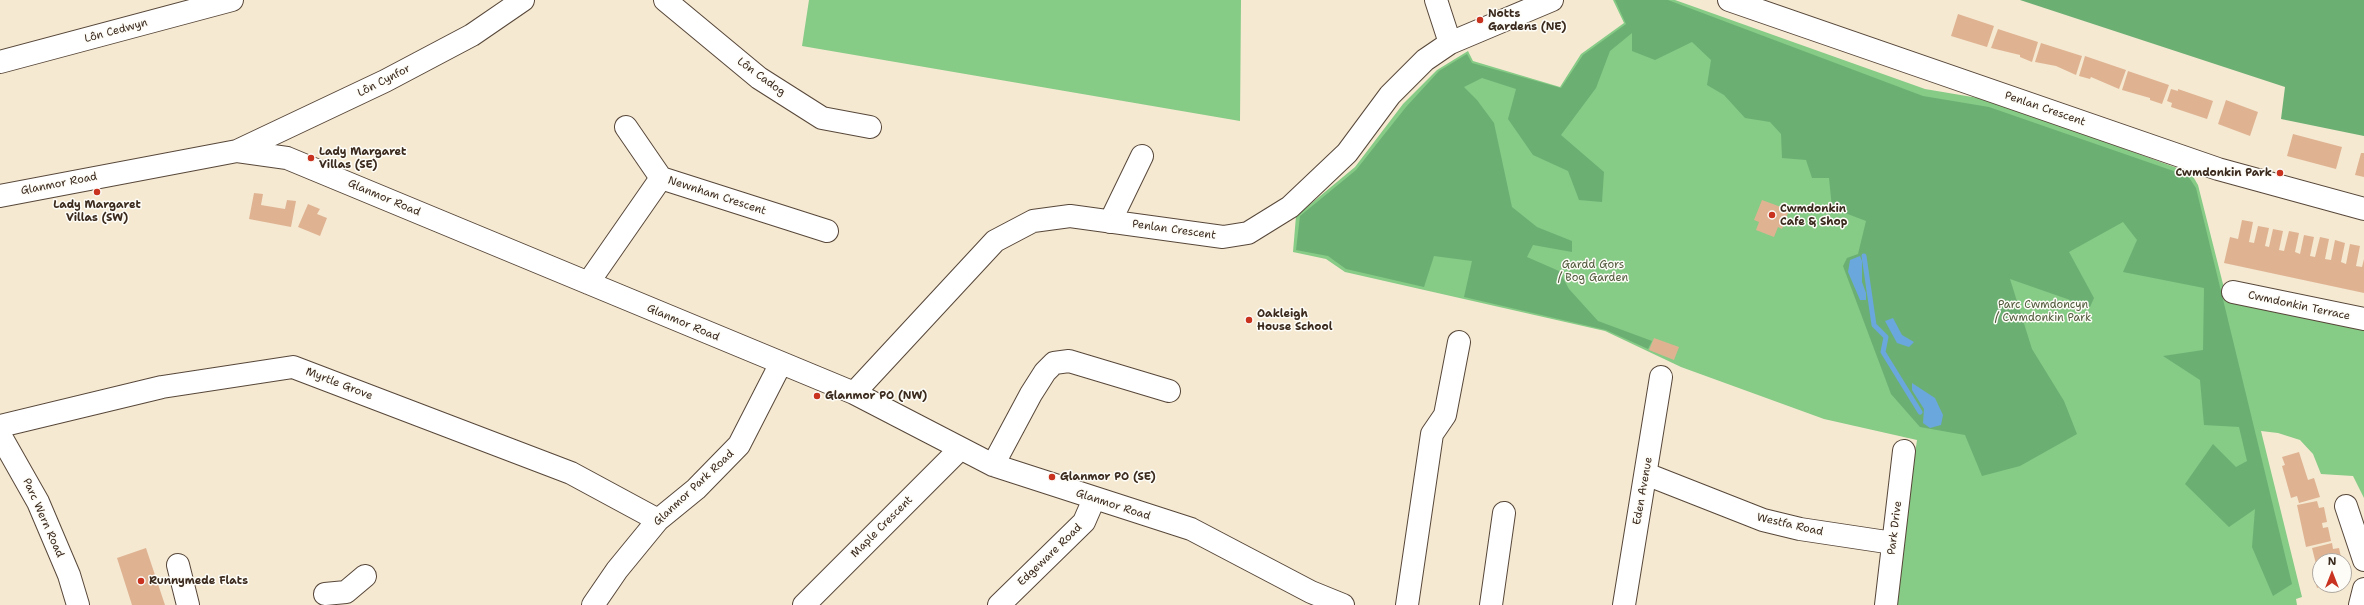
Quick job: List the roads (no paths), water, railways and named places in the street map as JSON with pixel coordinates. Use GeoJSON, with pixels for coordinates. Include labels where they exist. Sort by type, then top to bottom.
{"type":"FeatureCollection","features":[{"type":"Feature","properties":{"kind":"street","name":"Lôn Cedwyn"},"geometry":{"type":"LineString","coordinates":[[0,62],[232,0]]}},
{"type":"Feature","properties":{"kind":"street","name":"Lôn Cynfor"},"geometry":{"type":"LineString","coordinates":[[237,151],[385,82],[472,35],[523,0]]}},
{"type":"Feature","properties":{"kind":"street","name":"Lôn Cadog"},"geometry":{"type":"LineString","coordinates":[[665,0],[759,78],[822,118],[870,127]]}},
{"type":"Feature","properties":{"kind":"street"},"geometry":{"type":"LineString","coordinates":[[1436,0],[1450,43]]}},
{"type":"Feature","properties":{"kind":"street","name":"Penlan Crescent"},"geometry":{"type":"LineString","coordinates":[[854,393],[995,241],[1033,221],[1070,216],[1223,237],[1248,233],[1290,207],[1347,153],[1390,95],[1425,60],[1450,43],[1552,0]]}},
{"type":"Feature","properties":{"kind":"street","name":"Penlan Crescent"},"geometry":{"type":"LineString","coordinates":[[1729,0],[2218,169],[2364,210]]}},
{"type":"Feature","properties":{"kind":"street"},"geometry":{"type":"LineString","coordinates":[[626,127],[661,178]]}},
{"type":"Feature","properties":{"kind":"street","name":"Glanmor Road"},"geometry":{"type":"LineString","coordinates":[[0,196],[237,151],[287,158],[854,393],[993,465],[1094,499],[1191,529],[1311,592],[1343,605]]}},
{"type":"Feature","properties":{"kind":"street"},"geometry":{"type":"LineString","coordinates":[[1110,222],[1142,156]]}},
{"type":"Feature","properties":{"kind":"street","name":"Newnham Crescent"},"geometry":{"type":"LineString","coordinates":[[588,283],[661,178],[827,231]]}},
{"type":"Feature","properties":{"kind":"street","name":"Cwmdonkin Terrace"},"geometry":{"type":"LineString","coordinates":[[2233,292],[2364,319]]}},
{"type":"Feature","properties":{"kind":"street"},"geometry":{"type":"LineString","coordinates":[[1407,605],[1432,434],[1446,415],[1459,342]]}},
{"type":"Feature","properties":{"kind":"street"},"geometry":{"type":"LineString","coordinates":[[993,465],[1038,383],[1054,363],[1069,361],[1169,391]]}},
{"type":"Feature","properties":{"kind":"street","name":"Glanmor Park Road"},"geometry":{"type":"LineString","coordinates":[[599,602],[658,520],[696,489],[740,445],[781,363]]}},
{"type":"Feature","properties":{"kind":"street","name":"Myrtle Grove"},"geometry":{"type":"LineString","coordinates":[[0,426],[162,387],[293,367],[571,473],[658,520]]}},
{"type":"Feature","properties":{"kind":"street","name":"Eden Avenue"},"geometry":{"type":"LineString","coordinates":[[1624,605],[1661,376]]}},
{"type":"Feature","properties":{"kind":"street","name":"Parc Wern Road"},"geometry":{"type":"LineString","coordinates":[[0,435],[38,502],[68,575],[78,605]]}},
{"type":"Feature","properties":{"kind":"street","name":"Maple Crescent"},"geometry":{"type":"LineString","coordinates":[[804,605],[960,449]]}},
{"type":"Feature","properties":{"kind":"street","name":"Park Drive"},"geometry":{"type":"LineString","coordinates":[[1886,605],[1904,451]]}},
{"type":"Feature","properties":{"kind":"street","name":"Westfa Road"},"geometry":{"type":"LineString","coordinates":[[1646,474],[1763,520],[1800,529],[1893,543]]}},
{"type":"Feature","properties":{"kind":"street","name":"Edgeware Road"},"geometry":{"type":"LineString","coordinates":[[1009,602],[1084,522],[1094,499]]}},
{"type":"Feature","properties":{"kind":"street"},"geometry":{"type":"LineString","coordinates":[[2346,506],[2364,560]]}},
{"type":"Feature","properties":{"kind":"street"},"geometry":{"type":"LineString","coordinates":[[1491,605],[1504,513]]}},
{"type":"Feature","properties":{"kind":"street"},"geometry":{"type":"LineString","coordinates":[[178,565],[188,605]]}},
{"type":"Feature","properties":{"kind":"street"},"geometry":{"type":"LineString","coordinates":[[341,597],[365,576]]}},
{"type":"Feature","properties":{"kind":"street"},"geometry":{"type":"LineString","coordinates":[[2360,605],[2364,589]]}},
{"type":"Feature","properties":{"kind":"water"},"geometry":{"type":"Polygon","coordinates":[[[1860,256],[1862,261],[1862,282],[1866,293],[1866,300],[1860,300],[1848,272],[1850,260],[1860,256]]]}},
{"type":"Feature","properties":{"kind":"water"},"geometry":{"type":"Polygon","coordinates":[[[1893,318],[1902,335],[1914,342],[1909,347],[1897,343],[1885,321],[1893,318]]]}},
{"type":"Feature","properties":{"kind":"water"},"geometry":{"type":"Polygon","coordinates":[[[1912,383],[1935,398],[1943,415],[1941,425],[1930,428],[1923,423],[1924,409],[1912,390],[1912,383]]]}},
{"type":"Feature","properties":{"kind":"waterway"},"geometry":{"type":"LineString","coordinates":[[1864,256],[1874,325],[1886,337],[1883,352],[1920,412]]}},
{"type":"Feature","properties":{"kind":"place","name":"Notts Gardens (NE)"},"geometry":{"type":"Point","coordinates":[1480,20]}},
{"type":"Feature","properties":{"kind":"place","name":"Lady Margaret Villas (SE)"},"geometry":{"type":"Point","coordinates":[311,158]}},
{"type":"Feature","properties":{"kind":"place","name":"Cwmdonkin Park"},"geometry":{"type":"Point","coordinates":[2280,173]}},
{"type":"Feature","properties":{"kind":"place","name":"Lady Margaret Villas (SW)"},"geometry":{"type":"Point","coordinates":[97,192]}},
{"type":"Feature","properties":{"kind":"place","name":"Cwmdonkin Cafe & Shop"},"geometry":{"type":"Point","coordinates":[1772,215]}},
{"type":"Feature","properties":{"kind":"place","name":"Oakleigh House School"},"geometry":{"type":"Point","coordinates":[1249,320]}},
{"type":"Feature","properties":{"kind":"place","name":"Glanmor PO (NW)"},"geometry":{"type":"Point","coordinates":[817,396]}},
{"type":"Feature","properties":{"kind":"place","name":"Glanmor PO (SE)"},"geometry":{"type":"Point","coordinates":[1052,477]}},
{"type":"Feature","properties":{"kind":"place","name":"Runnymede Flats"},"geometry":{"type":"Point","coordinates":[141,581]}},
{"type":"Feature","properties":{"kind":"park label","name":"Gardd Gors / Bog Garden"},"geometry":{"type":"Point","coordinates":[1593,271]}},
{"type":"Feature","properties":{"kind":"park label","name":"Parc Cwmdoncyn / Cwmdonkin Park"},"geometry":{"type":"Point","coordinates":[2043,311]}}]}
